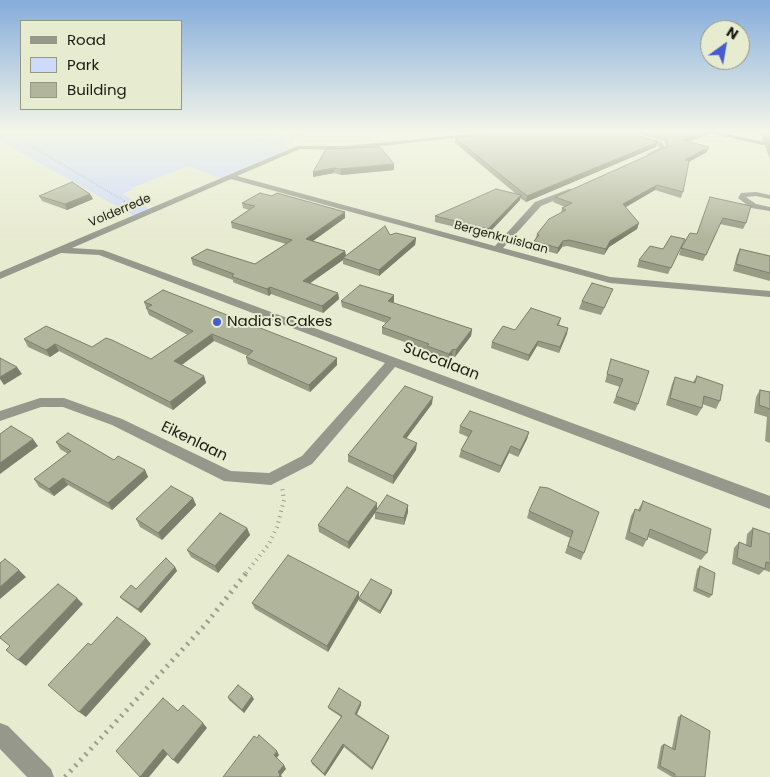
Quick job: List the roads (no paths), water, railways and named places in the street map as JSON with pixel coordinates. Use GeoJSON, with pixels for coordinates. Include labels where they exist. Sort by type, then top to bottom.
{"type":"FeatureCollection","features":[{"type":"Feature","properties":{"kind":"street","name":"Volderrede"},"geometry":{"type":"LineString","coordinates":[[0,276],[58,250],[107,232],[253,167]]}},
{"type":"Feature","properties":{"kind":"street","name":"Bergenkruislaan"},"geometry":{"type":"LineString","coordinates":[[231,177],[610,280],[770,294]]}},
{"type":"Feature","properties":{"kind":"street"},"geometry":{"type":"LineString","coordinates":[[497,250],[538,204],[574,189]]}},
{"type":"Feature","properties":{"kind":"street"},"geometry":{"type":"LineString","coordinates":[[770,197],[756,194],[744,195],[742,198],[754,206],[770,209]]}},
{"type":"Feature","properties":{"kind":"street"},"geometry":{"type":"LineString","coordinates":[[100,252],[95,246],[98,238],[107,232]]}},
{"type":"Feature","properties":{"kind":"street","name":"Succalaan"},"geometry":{"type":"LineString","coordinates":[[58,250],[100,252],[770,503]]}},
{"type":"Feature","properties":{"kind":"street","name":"Eikenlaan"},"geometry":{"type":"LineString","coordinates":[[0,416],[40,403],[64,402],[117,422],[229,477],[271,479],[307,460],[393,362]]}},
{"type":"Feature","properties":{"kind":"street"},"geometry":{"type":"LineString","coordinates":[[0,734],[43,777]]}},
{"type":"Feature","properties":{"kind":"place","name":"Nadia's Cakes"},"geometry":{"type":"Point","coordinates":[217,322]}}]}
